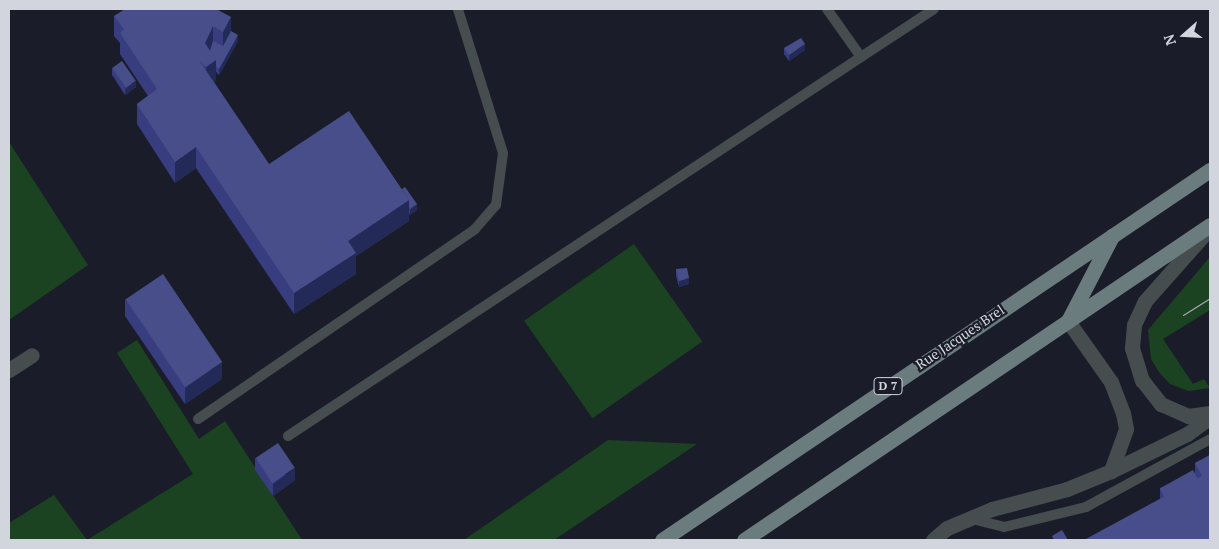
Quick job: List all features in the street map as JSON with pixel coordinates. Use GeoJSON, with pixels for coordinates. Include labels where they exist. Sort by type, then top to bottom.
{"type":"FeatureCollection","features":[{"type":"Feature","properties":{"kind":"main road","name":"Rue Jacques Brel"},"geometry":{"type":"LineString","coordinates":[[662,540],[1114,233],[1210,170]]}},
{"type":"Feature","properties":{"kind":"main road"},"geometry":{"type":"LineString","coordinates":[[744,540],[1210,226]]}},
{"type":"Feature","properties":{"kind":"main road"},"geometry":{"type":"LineString","coordinates":[[1068,321],[1114,233]]}},
{"type":"Feature","properties":{"kind":"street"},"geometry":{"type":"LineString","coordinates":[[1210,226],[1145,301],[1134,325],[1132,348],[1142,380],[1161,404],[1188,416],[1210,413]]}},
{"type":"Feature","properties":{"kind":"street"},"geometry":{"type":"LineString","coordinates":[[1068,321],[1111,382],[1124,412],[1126,429],[1111,471]]}},
{"type":"Feature","properties":{"kind":"street"},"geometry":{"type":"LineString","coordinates":[[9,370],[32,355]]}},
{"type":"Feature","properties":{"kind":"street"},"geometry":{"type":"LineString","coordinates":[[934,540],[968,518],[1111,471],[1187,434],[1210,417]]}},
{"type":"Feature","properties":{"kind":"lane"},"geometry":{"type":"LineString","coordinates":[[198,419],[476,229],[496,205],[503,153],[458,9]]}},
{"type":"Feature","properties":{"kind":"lane"},"geometry":{"type":"LineString","coordinates":[[827,9],[861,57]]}},
{"type":"Feature","properties":{"kind":"lane"},"geometry":{"type":"LineString","coordinates":[[288,436],[934,9]]}},
{"type":"Feature","properties":{"kind":"lane"},"geometry":{"type":"LineString","coordinates":[[968,518],[1004,527],[1086,506],[1210,439]]}},
{"type":"Feature","properties":{"kind":"green space"},"geometry":{"type":"Polygon","coordinates":[[[9,142],[88,265],[9,320],[9,142]]]}},
{"type":"Feature","properties":{"kind":"green space"},"geometry":{"type":"Polygon","coordinates":[[[634,244],[702,341],[592,418],[524,321],[634,244]]]}},
{"type":"Feature","properties":{"kind":"green space"},"geometry":{"type":"Polygon","coordinates":[[[1210,257],[1210,310],[1163,339],[1193,384],[1204,379],[1210,388],[1188,391],[1170,384],[1159,372],[1151,359],[1148,330],[1210,257]]]}},
{"type":"Feature","properties":{"kind":"green space"},"geometry":{"type":"Polygon","coordinates":[[[137,340],[199,439],[225,421],[302,540],[87,540],[193,474],[117,353],[137,340]]]}},
{"type":"Feature","properties":{"kind":"green space"},"geometry":{"type":"Polygon","coordinates":[[[608,440],[697,444],[554,540],[464,540],[608,440]]]}},
{"type":"Feature","properties":{"kind":"green space"},"geometry":{"type":"Polygon","coordinates":[[[54,495],[87,540],[9,540],[9,523],[54,495]]]}},
{"type":"Feature","properties":{"kind":"building"},"geometry":{"type":"Polygon","coordinates":[[[125,9],[216,9],[231,17],[223,32],[213,26],[205,43],[216,60],[206,67],[199,60],[269,164],[349,111],[409,200],[348,241],[356,253],[294,293],[196,147],[175,162],[137,104],[157,89],[120,33],[124,29],[114,16],[125,9]]]}},
{"type":"Feature","properties":{"kind":"building"},"geometry":{"type":"Polygon","coordinates":[[[231,31],[238,35],[219,69],[210,51],[213,41],[223,46],[231,31]]]}},
{"type":"Feature","properties":{"kind":"building"},"geometry":{"type":"Polygon","coordinates":[[[801,38],[805,44],[789,55],[784,48],[801,38]]]}},
{"type":"Feature","properties":{"kind":"building"},"geometry":{"type":"Polygon","coordinates":[[[122,61],[136,81],[126,88],[112,68],[122,61]]]}},
{"type":"Feature","properties":{"kind":"building"},"geometry":{"type":"Polygon","coordinates":[[[405,187],[417,204],[410,209],[409,200],[402,189],[405,187]]]}},
{"type":"Feature","properties":{"kind":"building"},"geometry":{"type":"Polygon","coordinates":[[[687,268],[689,278],[679,281],[676,269],[687,268]]]}},
{"type":"Feature","properties":{"kind":"building"},"geometry":{"type":"Polygon","coordinates":[[[163,274],[222,362],[185,387],[126,299],[163,274]]]}},
{"type":"Feature","properties":{"kind":"building"},"geometry":{"type":"Polygon","coordinates":[[[278,443],[295,468],[272,483],[256,458],[278,443]]]}},
{"type":"Feature","properties":{"kind":"building"},"geometry":{"type":"Polygon","coordinates":[[[1210,455],[1210,540],[1084,540],[1202,476],[1195,463],[1210,455]]]}},
{"type":"Feature","properties":{"kind":"building"},"geometry":{"type":"Polygon","coordinates":[[[1193,470],[1198,479],[1165,497],[1160,488],[1193,470]]]}},
{"type":"Feature","properties":{"kind":"building"},"geometry":{"type":"Polygon","coordinates":[[[1062,530],[1068,540],[1054,540],[1052,536],[1062,530]]]}},
{"type":"Feature","properties":{"kind":"tram line"},"geometry":{"type":"LineString","coordinates":[[1183,315],[1210,298]]}}]}
